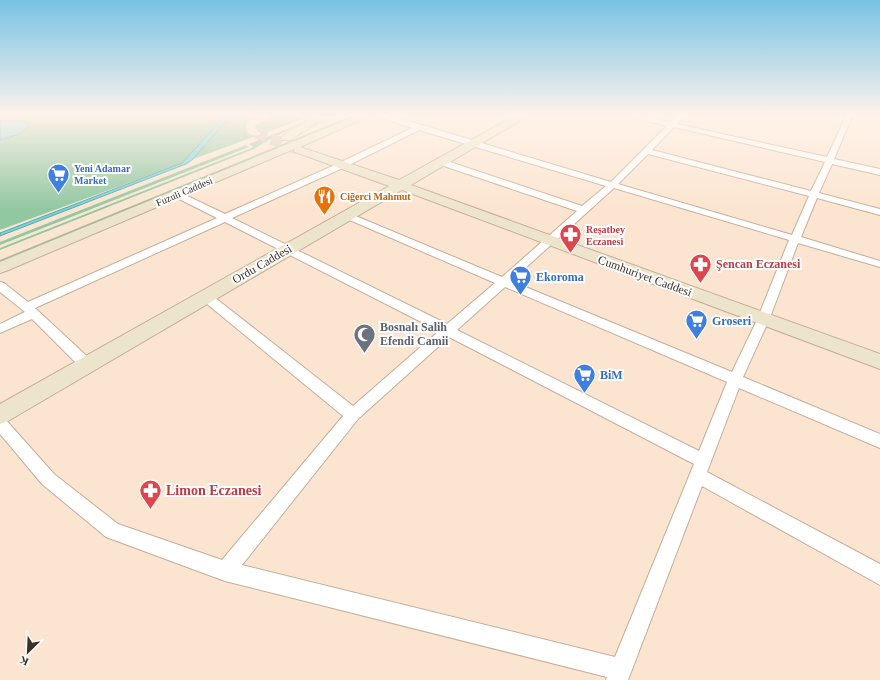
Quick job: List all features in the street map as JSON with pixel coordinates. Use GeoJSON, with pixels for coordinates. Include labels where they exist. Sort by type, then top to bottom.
{"type":"FeatureCollection","features":[{"type":"Feature","properties":{"kind":"main road","name":"Fuzuli Caddesi"},"geometry":{"type":"LineString","coordinates":[[0,255],[267,146]]}},
{"type":"Feature","properties":{"kind":"main road","name":"Ordu Caddesi"},"geometry":{"type":"LineString","coordinates":[[0,415],[469,146]]}},
{"type":"Feature","properties":{"kind":"main road","name":"Fuzuli Caddesi"},"geometry":{"type":"LineString","coordinates":[[0,268],[176,194],[299,147]]}},
{"type":"Feature","properties":{"kind":"main road","name":"Cumhuriyet Caddesi"},"geometry":{"type":"LineString","coordinates":[[299,147],[338,164],[880,362]]}},
{"type":"Feature","properties":{"kind":"street"},"geometry":{"type":"LineString","coordinates":[[0,329],[30,310],[378,146]]}},
{"type":"Feature","properties":{"kind":"street"},"geometry":{"type":"LineString","coordinates":[[483,146],[880,264]]}},
{"type":"Feature","properties":{"kind":"street"},"geometry":{"type":"LineString","coordinates":[[225,571],[353,415],[447,330],[504,283],[550,242],[652,146]]}},
{"type":"Feature","properties":{"kind":"street"},"geometry":{"type":"LineString","coordinates":[[767,146],[880,172]]}},
{"type":"Feature","properties":{"kind":"street"},"geometry":{"type":"LineString","coordinates":[[0,423],[48,479],[112,531],[225,571],[619,675],[735,380],[763,320],[795,238],[836,146]]}},
{"type":"Feature","properties":{"kind":"street"},"geometry":{"type":"LineString","coordinates":[[647,151],[880,212]]}},
{"type":"Feature","properties":{"kind":"street"},"geometry":{"type":"LineString","coordinates":[[441,162],[585,210]]}},
{"type":"Feature","properties":{"kind":"street"},"geometry":{"type":"LineString","coordinates":[[176,194],[447,330],[700,468],[880,575]]}},
{"type":"Feature","properties":{"kind":"street"},"geometry":{"type":"LineString","coordinates":[[348,216],[880,441]]}},
{"type":"Feature","properties":{"kind":"street"},"geometry":{"type":"LineString","coordinates":[[0,286],[30,310],[88,365]]}},
{"type":"Feature","properties":{"kind":"street"},"geometry":{"type":"LineString","coordinates":[[205,296],[353,415]]}},
{"type":"Feature","properties":{"kind":"green space"},"geometry":{"type":"Polygon","coordinates":[[[0,146],[230,146],[0,230],[0,146]]]}},
{"type":"Feature","properties":{"kind":"green space"},"geometry":{"type":"Polygon","coordinates":[[[244,146],[249,147],[0,245],[0,242],[244,146]]]}},
{"type":"Feature","properties":{"kind":"green space"},"geometry":{"type":"Polygon","coordinates":[[[252,146],[259,146],[0,250],[0,248],[254,147],[252,146]]]}},
{"type":"Feature","properties":{"kind":"green space"},"geometry":{"type":"Polygon","coordinates":[[[279,146],[284,146],[0,262],[0,260],[279,146]]]}},
{"type":"Feature","properties":{"kind":"water"},"geometry":{"type":"Polygon","coordinates":[[[198,146],[204,146],[192,160],[186,164],[0,236],[0,233],[182,163],[198,146]]]}},
{"type":"Feature","properties":{"kind":"tunnel"},"geometry":{"type":"LineString","coordinates":[[288,146],[299,150]]}},
{"type":"Feature","properties":{"kind":"place","name":"Yeni Adamar Market"},"geometry":{"type":"Point","coordinates":[58,194]}},
{"type":"Feature","properties":{"kind":"place","name":"Ciğerci Mahmut"},"geometry":{"type":"Point","coordinates":[324,216]}},
{"type":"Feature","properties":{"kind":"place","name":"Reşatbey Eczanesi"},"geometry":{"type":"Point","coordinates":[570,254]}},
{"type":"Feature","properties":{"kind":"place","name":"Şencan Eczanesi"},"geometry":{"type":"Point","coordinates":[701,284]}},
{"type":"Feature","properties":{"kind":"place","name":"Ekoroma"},"geometry":{"type":"Point","coordinates":[521,296]}},
{"type":"Feature","properties":{"kind":"place","name":"Groseri"},"geometry":{"type":"Point","coordinates":[696,340]}},
{"type":"Feature","properties":{"kind":"place","name":"Bosnalı Salih Efendi Camii"},"geometry":{"type":"Point","coordinates":[364,354]}},
{"type":"Feature","properties":{"kind":"place","name":"BiM"},"geometry":{"type":"Point","coordinates":[585,394]}},
{"type":"Feature","properties":{"kind":"place","name":"Limon Eczanesi"},"geometry":{"type":"Point","coordinates":[151,510]}}]}
